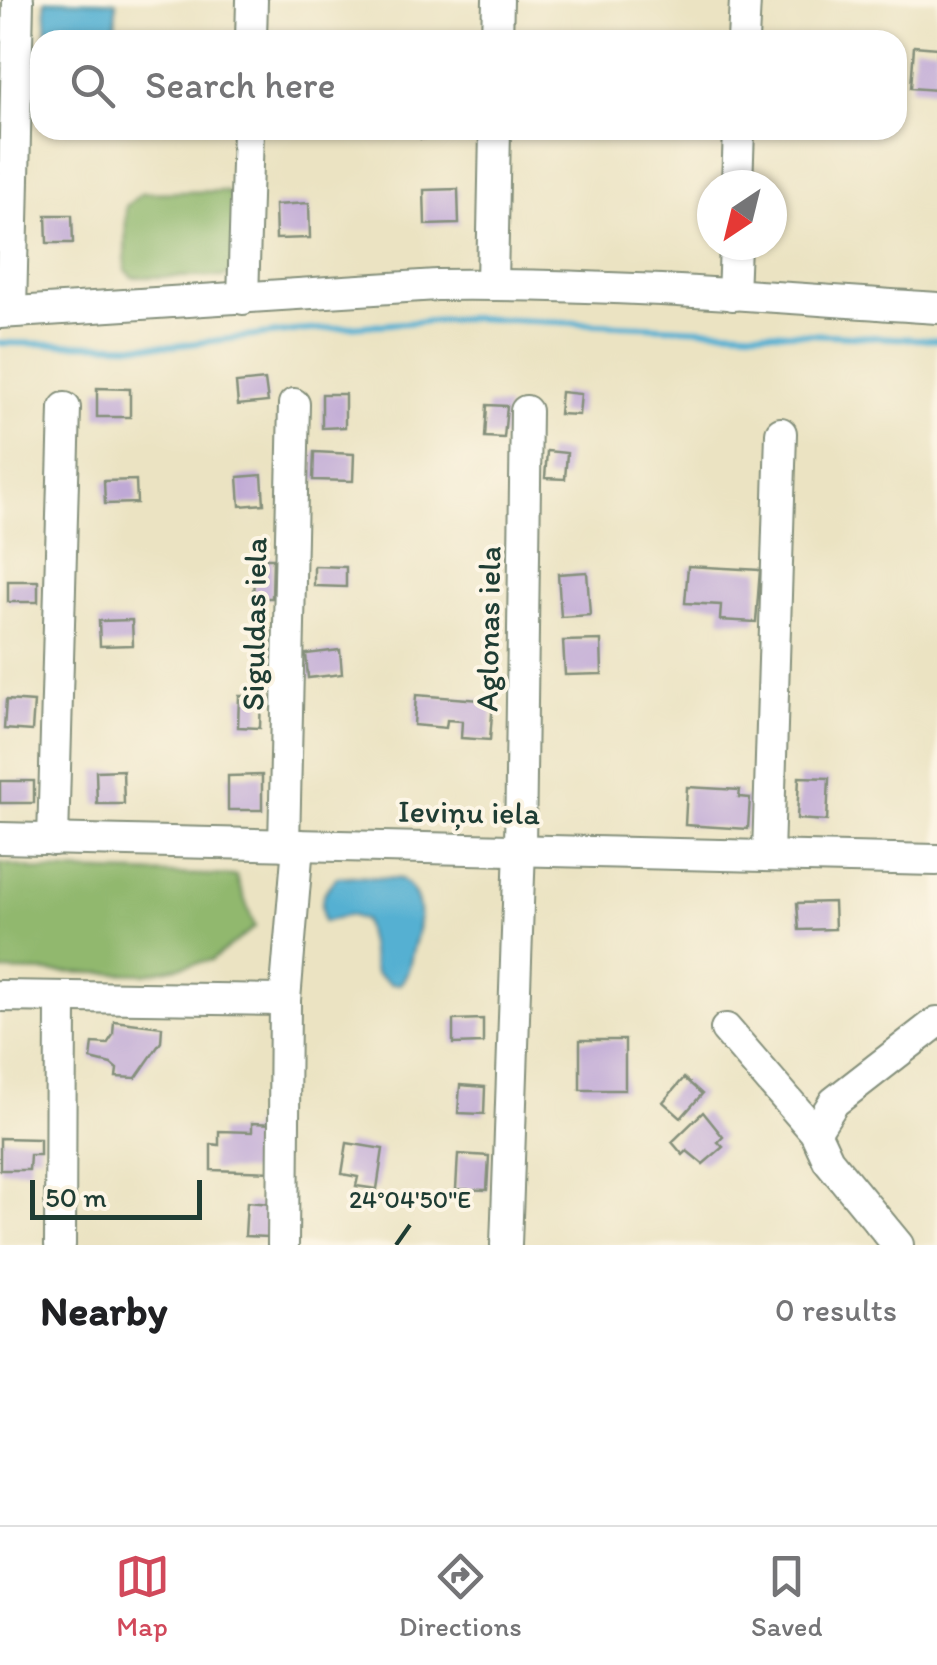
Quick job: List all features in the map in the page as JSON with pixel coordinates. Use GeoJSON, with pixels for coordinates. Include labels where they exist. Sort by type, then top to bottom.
{"type":"FeatureCollection","features":[{"type":"Feature","properties":{"kind":"street"},"geometry":{"type":"LineString","coordinates":[[18,0],[6,312],[492,284],[937,308]]}},
{"type":"Feature","properties":{"kind":"street"},"geometry":{"type":"LineString","coordinates":[[251,30],[252,0]]}},
{"type":"Feature","properties":{"kind":"street"},"geometry":{"type":"LineString","coordinates":[[497,30],[498,0]]}},
{"type":"Feature","properties":{"kind":"street"},"geometry":{"type":"LineString","coordinates":[[743,30],[744,0]]}},
{"type":"Feature","properties":{"kind":"street"},"geometry":{"type":"LineString","coordinates":[[243,299],[248,140]]}},
{"type":"Feature","properties":{"kind":"street"},"geometry":{"type":"LineString","coordinates":[[492,284],[495,140]]}},
{"type":"Feature","properties":{"kind":"street"},"geometry":{"type":"LineString","coordinates":[[738,170],[739,140]]}},
{"type":"Feature","properties":{"kind":"street"},"geometry":{"type":"LineString","coordinates":[[733,294],[734,260]]}},
{"type":"Feature","properties":{"kind":"street","name":"Siguldas iela"},"geometry":{"type":"LineString","coordinates":[[282,1245],[291,845],[294,404]]}},
{"type":"Feature","properties":{"kind":"street"},"geometry":{"type":"LineString","coordinates":[[53,840],[66,408]]}},
{"type":"Feature","properties":{"kind":"street","name":"Aglonas iela"},"geometry":{"type":"LineString","coordinates":[[506,1245],[520,848],[526,411]]}},
{"type":"Feature","properties":{"kind":"street"},"geometry":{"type":"LineString","coordinates":[[768,855],[781,432]]}},
{"type":"Feature","properties":{"kind":"street","name":"Ieviņu iela"},"geometry":{"type":"LineString","coordinates":[[0,838],[937,860]]}},
{"type":"Feature","properties":{"kind":"street"},"geometry":{"type":"LineString","coordinates":[[0,996],[286,1000]]}},
{"type":"Feature","properties":{"kind":"street"},"geometry":{"type":"LineString","coordinates":[[60,1245],[61,997]]}},
{"type":"Feature","properties":{"kind":"street"},"geometry":{"type":"LineString","coordinates":[[816,1132],[834,1102],[937,1022]]}},
{"type":"Feature","properties":{"kind":"street"},"geometry":{"type":"LineString","coordinates":[[726,1029],[816,1132],[828,1160],[898,1245]]}},
{"type":"Feature","properties":{"kind":"green space"},"geometry":{"type":"Polygon","coordinates":[[[226,191],[236,201],[234,270],[225,277],[132,277],[125,270],[126,206],[142,193],[226,191]]]}},
{"type":"Feature","properties":{"kind":"green space"},"geometry":{"type":"Polygon","coordinates":[[[0,863],[37,870],[236,876],[255,927],[212,960],[145,974],[0,971],[0,863]]]}},
{"type":"Feature","properties":{"kind":"water"},"geometry":{"type":"Polygon","coordinates":[[[45,0],[116,2],[115,30],[46,30],[45,0]]]}},
{"type":"Feature","properties":{"kind":"water"},"geometry":{"type":"Polygon","coordinates":[[[337,877],[401,879],[418,902],[418,928],[408,971],[400,984],[391,984],[375,973],[364,920],[349,915],[324,922],[322,902],[328,887],[337,877]]]}},
{"type":"Feature","properties":{"kind":"building"},"geometry":{"type":"Polygon","coordinates":[[[914,46],[937,48],[937,90],[911,88],[914,46]]]}},
{"type":"Feature","properties":{"kind":"building"},"geometry":{"type":"Polygon","coordinates":[[[458,189],[459,224],[425,225],[424,190],[458,189]]]}},
{"type":"Feature","properties":{"kind":"building"},"geometry":{"type":"Polygon","coordinates":[[[309,203],[310,238],[276,239],[275,205],[309,203]]]}},
{"type":"Feature","properties":{"kind":"building"},"geometry":{"type":"Polygon","coordinates":[[[46,215],[72,215],[73,243],[47,243],[46,215]]]}},
{"type":"Feature","properties":{"kind":"building"},"geometry":{"type":"Polygon","coordinates":[[[265,380],[268,402],[238,405],[236,383],[265,380]]]}},
{"type":"Feature","properties":{"kind":"building"},"geometry":{"type":"Polygon","coordinates":[[[97,388],[130,389],[130,417],[97,417],[97,388]]]}},
{"type":"Feature","properties":{"kind":"building"},"geometry":{"type":"Polygon","coordinates":[[[561,392],[581,394],[579,415],[559,414],[561,392]]]}},
{"type":"Feature","properties":{"kind":"building"},"geometry":{"type":"Polygon","coordinates":[[[322,394],[345,394],[345,427],[322,428],[322,394]]]}},
{"type":"Feature","properties":{"kind":"building"},"geometry":{"type":"Polygon","coordinates":[[[487,405],[507,406],[504,438],[485,437],[487,405]]]}},
{"type":"Feature","properties":{"kind":"building"},"geometry":{"type":"Polygon","coordinates":[[[547,451],[567,453],[565,479],[545,478],[547,451]]]}},
{"type":"Feature","properties":{"kind":"building"},"geometry":{"type":"Polygon","coordinates":[[[314,452],[354,454],[353,481],[313,480],[314,452]]]}},
{"type":"Feature","properties":{"kind":"building"},"geometry":{"type":"Polygon","coordinates":[[[262,475],[264,504],[240,506],[238,477],[262,475]]]}},
{"type":"Feature","properties":{"kind":"building"},"geometry":{"type":"Polygon","coordinates":[[[136,480],[137,503],[105,504],[104,481],[136,480]]]}},
{"type":"Feature","properties":{"kind":"building"},"geometry":{"type":"Polygon","coordinates":[[[255,558],[273,558],[272,598],[253,598],[255,558]]]}},
{"type":"Feature","properties":{"kind":"building"},"geometry":{"type":"Polygon","coordinates":[[[314,566],[346,567],[346,587],[314,586],[314,566]]]}},
{"type":"Feature","properties":{"kind":"building"},"geometry":{"type":"Polygon","coordinates":[[[688,566],[760,570],[756,622],[720,620],[721,605],[685,603],[688,566]]]}},
{"type":"Feature","properties":{"kind":"building"},"geometry":{"type":"Polygon","coordinates":[[[587,572],[590,615],[561,617],[558,574],[587,572]]]}},
{"type":"Feature","properties":{"kind":"building"},"geometry":{"type":"Polygon","coordinates":[[[8,581],[38,581],[38,602],[8,602],[8,581]]]}},
{"type":"Feature","properties":{"kind":"building"},"geometry":{"type":"Polygon","coordinates":[[[132,620],[133,645],[100,646],[99,621],[132,620]]]}},
{"type":"Feature","properties":{"kind":"building"},"geometry":{"type":"Polygon","coordinates":[[[601,640],[602,674],[565,675],[563,641],[601,640]]]}},
{"type":"Feature","properties":{"kind":"building"},"geometry":{"type":"Polygon","coordinates":[[[340,650],[342,674],[308,678],[306,654],[340,650]]]}},
{"type":"Feature","properties":{"kind":"building"},"geometry":{"type":"Polygon","coordinates":[[[416,695],[493,701],[490,740],[461,738],[462,721],[447,720],[446,728],[414,725],[416,695]]]}},
{"type":"Feature","properties":{"kind":"building"},"geometry":{"type":"Polygon","coordinates":[[[239,696],[261,696],[260,728],[238,727],[239,696]]]}},
{"type":"Feature","properties":{"kind":"building"},"geometry":{"type":"Polygon","coordinates":[[[6,700],[34,702],[32,731],[4,729],[6,700]]]}},
{"type":"Feature","properties":{"kind":"building"},"geometry":{"type":"Polygon","coordinates":[[[123,770],[124,804],[97,804],[96,771],[123,770]]]}},
{"type":"Feature","properties":{"kind":"building"},"geometry":{"type":"Polygon","coordinates":[[[262,775],[262,810],[228,810],[228,776],[262,775]]]}},
{"type":"Feature","properties":{"kind":"building"},"geometry":{"type":"Polygon","coordinates":[[[799,777],[829,778],[827,821],[797,819],[799,777]]]}},
{"type":"Feature","properties":{"kind":"building"},"geometry":{"type":"Polygon","coordinates":[[[0,781],[34,781],[34,803],[0,803],[0,781]]]}},
{"type":"Feature","properties":{"kind":"building"},"geometry":{"type":"Polygon","coordinates":[[[687,787],[740,790],[739,797],[750,798],[748,829],[685,825],[687,787]]]}},
{"type":"Feature","properties":{"kind":"building"},"geometry":{"type":"Polygon","coordinates":[[[834,902],[835,929],[799,930],[797,903],[834,902]]]}},
{"type":"Feature","properties":{"kind":"building"},"geometry":{"type":"Polygon","coordinates":[[[483,1019],[483,1043],[453,1044],[453,1020],[483,1019]]]}},
{"type":"Feature","properties":{"kind":"building"},"geometry":{"type":"Polygon","coordinates":[[[114,1021],[162,1027],[161,1042],[136,1078],[116,1077],[117,1069],[111,1064],[91,1059],[93,1043],[107,1044],[113,1035],[114,1021]]]}},
{"type":"Feature","properties":{"kind":"building"},"geometry":{"type":"Polygon","coordinates":[[[580,1040],[625,1040],[625,1090],[580,1090],[580,1040]]]}},
{"type":"Feature","properties":{"kind":"building"},"geometry":{"type":"Polygon","coordinates":[[[684,1078],[702,1094],[681,1118],[663,1102],[684,1078]]]}},
{"type":"Feature","properties":{"kind":"building"},"geometry":{"type":"Polygon","coordinates":[[[460,1085],[485,1087],[484,1114],[458,1113],[460,1085]]]}},
{"type":"Feature","properties":{"kind":"building"},"geometry":{"type":"Polygon","coordinates":[[[703,1112],[723,1137],[718,1142],[723,1147],[703,1164],[687,1151],[683,1155],[672,1142],[703,1112]]]}},
{"type":"Feature","properties":{"kind":"building"},"geometry":{"type":"Polygon","coordinates":[[[252,1123],[275,1124],[274,1172],[211,1170],[211,1144],[219,1145],[219,1131],[252,1132],[252,1123]]]}},
{"type":"Feature","properties":{"kind":"building"},"geometry":{"type":"Polygon","coordinates":[[[0,1138],[40,1139],[40,1155],[30,1155],[29,1170],[0,1170],[0,1138]]]}},
{"type":"Feature","properties":{"kind":"building"},"geometry":{"type":"Polygon","coordinates":[[[347,1143],[383,1149],[377,1189],[356,1186],[358,1177],[342,1174],[347,1143]]]}},
{"type":"Feature","properties":{"kind":"building"},"geometry":{"type":"Polygon","coordinates":[[[458,1154],[489,1156],[487,1190],[456,1189],[458,1154]]]}},
{"type":"Feature","properties":{"kind":"building"},"geometry":{"type":"Polygon","coordinates":[[[247,1202],[270,1204],[268,1237],[245,1236],[247,1202]]]}},
{"type":"Feature","properties":{"kind":"waterway"},"geometry":{"type":"LineString","coordinates":[[0,343],[172,346],[294,331],[473,318],[937,340]]}}]}
